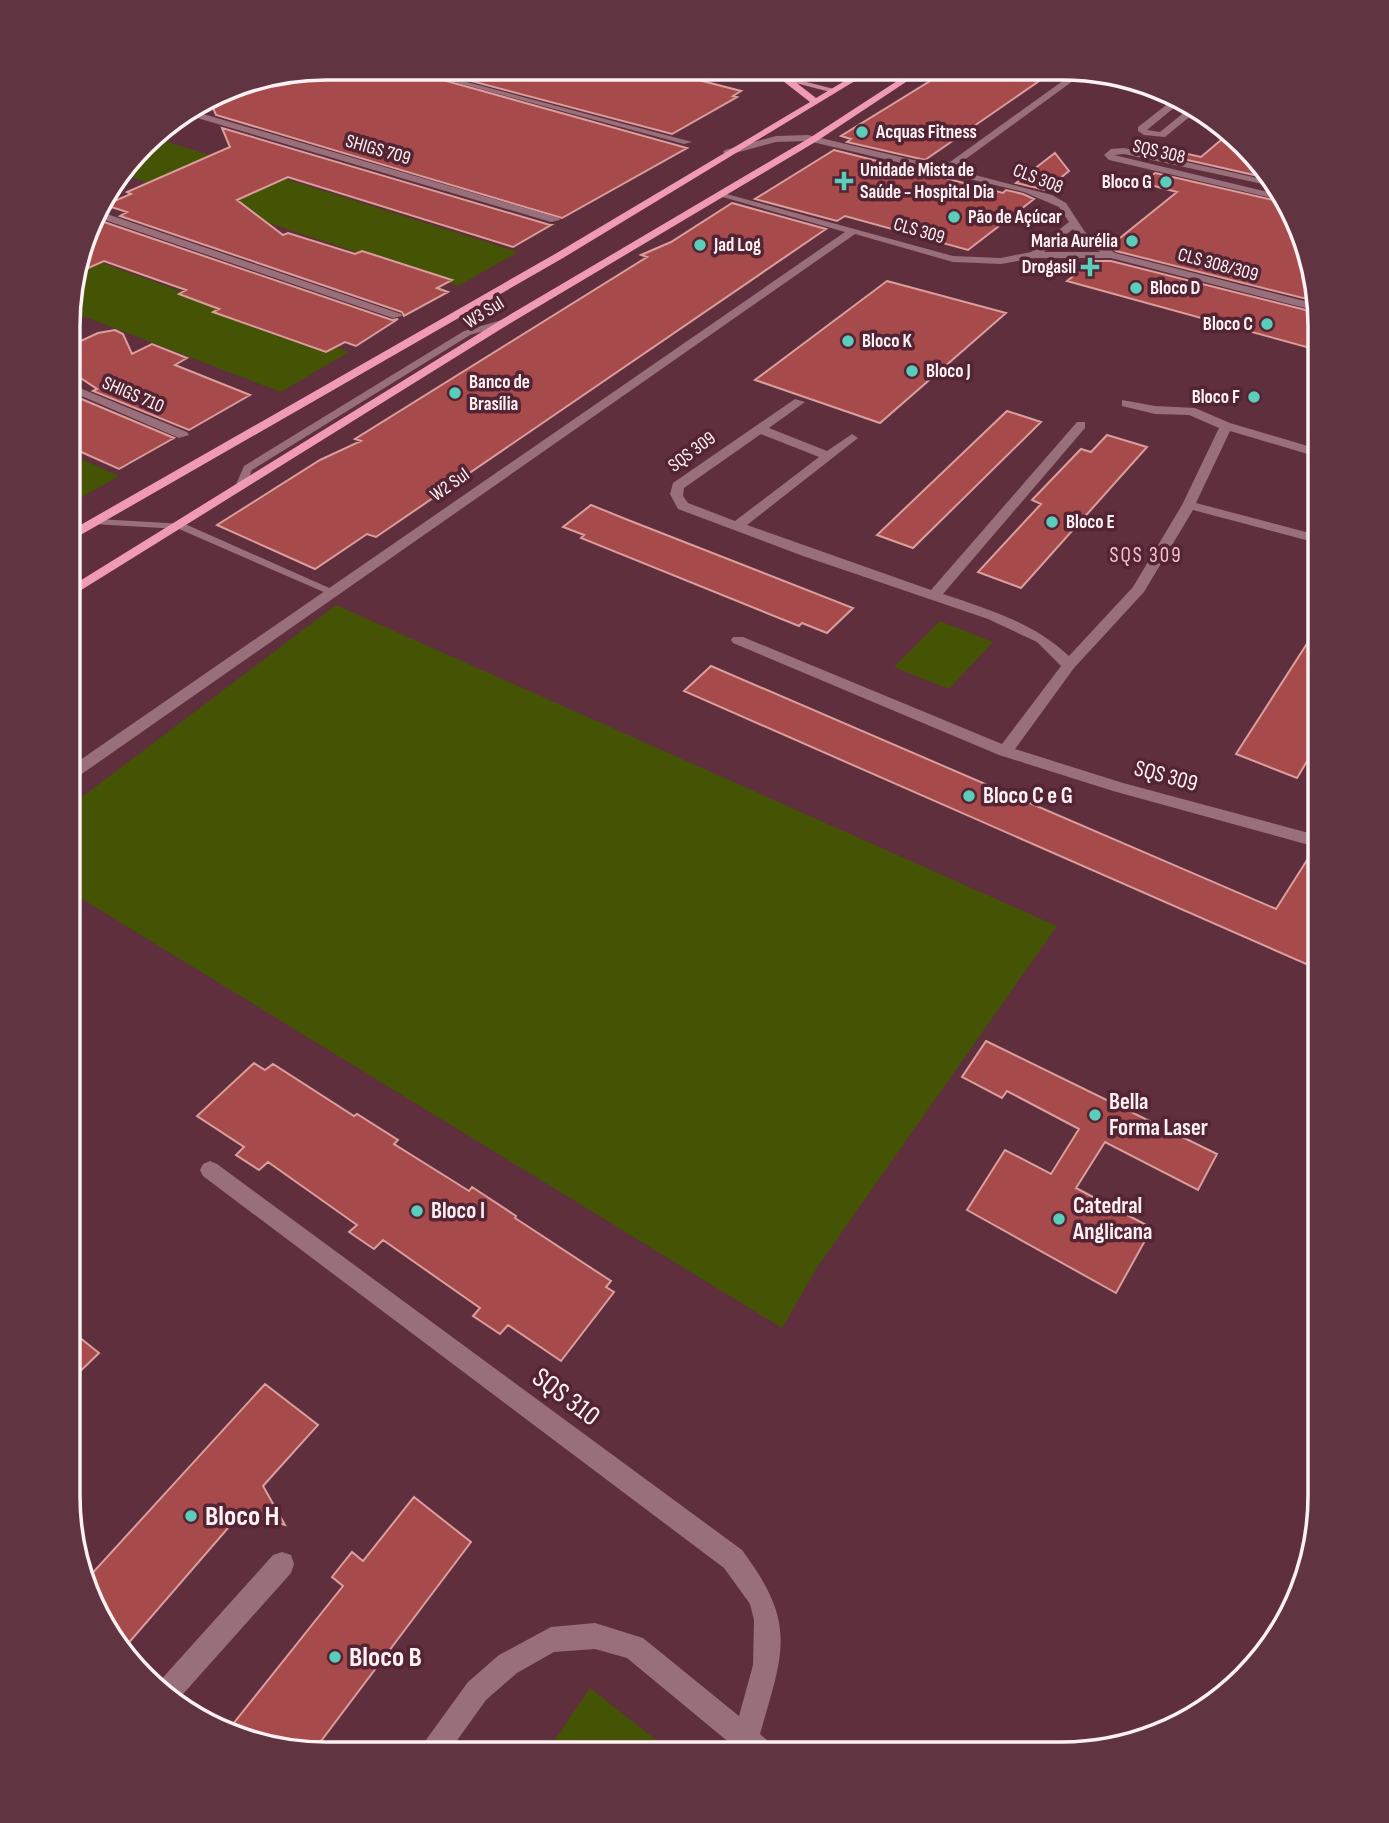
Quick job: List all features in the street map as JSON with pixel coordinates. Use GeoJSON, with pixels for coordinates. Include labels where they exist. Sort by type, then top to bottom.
{"type":"FeatureCollection","features":[{"type":"Feature","properties":{"kind":"main road"},"geometry":{"type":"LineString","coordinates":[[788,80],[814,101]]}},
{"type":"Feature","properties":{"kind":"main road"},"geometry":{"type":"LineString","coordinates":[[792,80],[834,90],[855,91]]}},
{"type":"Feature","properties":{"kind":"main road","name":"W3 Sul"},"geometry":{"type":"LineString","coordinates":[[80,531],[559,256],[851,80]]}},
{"type":"Feature","properties":{"kind":"main road"},"geometry":{"type":"LineString","coordinates":[[869,89],[901,81]]}},
{"type":"Feature","properties":{"kind":"main road","name":"W3 Sul"},"geometry":{"type":"LineString","coordinates":[[80,587],[505,323],[814,139],[901,81]]}},
{"type":"Feature","properties":{"kind":"main road"},"geometry":{"type":"LineString","coordinates":[[559,256],[557,265],[565,271],[584,275]]}},
{"type":"Feature","properties":{"kind":"street"},"geometry":{"type":"LineString","coordinates":[[946,169],[1071,80]]}},
{"type":"Feature","properties":{"kind":"street"},"geometry":{"type":"LineString","coordinates":[[455,81],[687,142]]}},
{"type":"Feature","properties":{"kind":"street","name":"SQS 308"},"geometry":{"type":"LineString","coordinates":[[1171,106],[1141,129],[1162,135],[1187,114]]}},
{"type":"Feature","properties":{"kind":"street","name":"SHIGS 709"},"geometry":{"type":"LineString","coordinates":[[199,116],[555,220]]}},
{"type":"Feature","properties":{"kind":"street","name":"CLS 308"},"geometry":{"type":"LineString","coordinates":[[728,152],[776,139],[814,139],[946,169],[1049,197],[1063,205],[1081,234],[1111,255]]}},
{"type":"Feature","properties":{"kind":"street","name":"SQS 308"},"geometry":{"type":"LineString","coordinates":[[1262,182],[1124,151],[1114,151],[1109,155],[1112,158],[1271,196]]}},
{"type":"Feature","properties":{"kind":"street","name":"CLS 309"},"geometry":{"type":"LineString","coordinates":[[722,194],[953,259],[1001,261],[1034,256],[1111,255]]}},
{"type":"Feature","properties":{"kind":"street"},"geometry":{"type":"LineString","coordinates":[[106,217],[397,316]]}},
{"type":"Feature","properties":{"kind":"street"},"geometry":{"type":"LineString","coordinates":[[1034,256],[1074,223]]}},
{"type":"Feature","properties":{"kind":"street","name":"W2 Sul"},"geometry":{"type":"LineString","coordinates":[[80,767],[330,591],[853,231]]}},
{"type":"Feature","properties":{"kind":"street","name":"CLS 308/309"},"geometry":{"type":"LineString","coordinates":[[1111,255],[1307,306]]}},
{"type":"Feature","properties":{"kind":"street","name":"SHIGS 710"},"geometry":{"type":"LineString","coordinates":[[80,391],[183,435]]}},
{"type":"Feature","properties":{"kind":"street","name":"SQS 309"},"geometry":{"type":"LineString","coordinates":[[799,402],[678,486],[676,495],[683,506],[993,616],[1042,639],[1069,665]]}},
{"type":"Feature","properties":{"kind":"street"},"geometry":{"type":"LineString","coordinates":[[1126,403],[1156,410],[1191,411],[1226,426],[1308,450]]}},
{"type":"Feature","properties":{"kind":"street"},"geometry":{"type":"LineString","coordinates":[[935,595],[1081,425]]}},
{"type":"Feature","properties":{"kind":"street"},"geometry":{"type":"LineString","coordinates":[[1004,751],[1069,665],[1139,589],[1189,505],[1226,426]]}},
{"type":"Feature","properties":{"kind":"street"},"geometry":{"type":"LineString","coordinates":[[760,429],[828,456]]}},
{"type":"Feature","properties":{"kind":"street"},"geometry":{"type":"LineString","coordinates":[[736,527],[852,438]]}},
{"type":"Feature","properties":{"kind":"street"},"geometry":{"type":"LineString","coordinates":[[1189,505],[1308,537]]}},
{"type":"Feature","properties":{"kind":"street","name":"SQS 309"},"geometry":{"type":"LineString","coordinates":[[738,640],[1004,751],[1119,787],[1308,836]]}},
{"type":"Feature","properties":{"kind":"street","name":"SQS 310"},"geometry":{"type":"LineString","coordinates":[[210,1170],[733,1559],[754,1588],[768,1619],[768,1657],[756,1742]]}},
{"type":"Feature","properties":{"kind":"street"},"geometry":{"type":"LineString","coordinates":[[172,1688],[282,1564]]}},
{"type":"Feature","properties":{"kind":"street","name":"SQS 310"},"geometry":{"type":"LineString","coordinates":[[440,1742],[477,1691],[508,1664],[551,1640],[595,1636],[634,1647],[750,1742]]}},
{"type":"Feature","properties":{"kind":"lane"},"geometry":{"type":"LineString","coordinates":[[97,522],[181,526],[330,591]]}},
{"type":"Feature","properties":{"kind":"green space"},"geometry":{"type":"Polygon","coordinates":[[[164,141],[518,252],[458,286],[131,177],[164,141]]]}},
{"type":"Feature","properties":{"kind":"green space"},"geometry":{"type":"Polygon","coordinates":[[[90,259],[349,352],[281,392],[81,315],[90,259]]]}},
{"type":"Feature","properties":{"kind":"green space"},"geometry":{"type":"Polygon","coordinates":[[[80,458],[119,476],[80,498],[80,458]]]}},
{"type":"Feature","properties":{"kind":"green space"},"geometry":{"type":"Polygon","coordinates":[[[336,605],[1057,926],[818,1266],[782,1328],[80,898],[80,798],[336,605]]]}},
{"type":"Feature","properties":{"kind":"green space"},"geometry":{"type":"Polygon","coordinates":[[[940,621],[993,642],[949,689],[894,667],[940,621]]]}},
{"type":"Feature","properties":{"kind":"green space"},"geometry":{"type":"Polygon","coordinates":[[[590,1688],[659,1742],[553,1742],[590,1688]]]}},
{"type":"Feature","properties":{"kind":"building"},"geometry":{"type":"Polygon","coordinates":[[[700,80],[741,91],[733,96],[737,97],[672,134],[471,81],[700,80]]]}},
{"type":"Feature","properties":{"kind":"building"},"geometry":{"type":"Polygon","coordinates":[[[932,80],[1041,80],[925,160],[847,142],[851,139],[841,136],[932,80]]]}},
{"type":"Feature","properties":{"kind":"building"},"geometry":{"type":"Polygon","coordinates":[[[310,81],[446,81],[687,148],[562,218],[216,115],[213,108],[217,106],[278,85],[310,81]]]}},
{"type":"Feature","properties":{"kind":"building"},"geometry":{"type":"Polygon","coordinates":[[[222,128],[551,225],[513,247],[288,177],[237,200],[283,235],[288,233],[355,254],[362,251],[452,280],[437,288],[448,292],[404,316],[402,312],[120,216],[127,212],[111,207],[114,201],[131,194],[127,192],[230,147],[222,128]]]}},
{"type":"Feature","properties":{"kind":"building"},"geometry":{"type":"Polygon","coordinates":[[[1224,140],[1257,176],[1174,157],[1179,152],[1201,157],[1224,140]]]}},
{"type":"Feature","properties":{"kind":"building"},"geometry":{"type":"Polygon","coordinates":[[[834,150],[1003,193],[1006,190],[1023,194],[1034,199],[968,250],[845,216],[837,221],[755,199],[834,150]]]}},
{"type":"Feature","properties":{"kind":"building"},"geometry":{"type":"Polygon","coordinates":[[[1055,153],[1069,171],[1045,190],[1016,183],[1055,153]]]}},
{"type":"Feature","properties":{"kind":"building"},"geometry":{"type":"Polygon","coordinates":[[[1155,173],[1274,200],[1295,247],[1307,299],[1116,251],[1110,246],[1177,192],[1143,183],[1155,173]]]}},
{"type":"Feature","properties":{"kind":"building"},"geometry":{"type":"Polygon","coordinates":[[[732,203],[826,229],[376,537],[367,534],[315,569],[217,525],[320,460],[361,441],[355,439],[647,257],[641,255],[671,242],[732,203]]]}},
{"type":"Feature","properties":{"kind":"building"},"geometry":{"type":"Polygon","coordinates":[[[104,222],[392,320],[398,319],[356,346],[345,342],[326,352],[213,312],[219,309],[179,294],[186,290],[104,261],[88,268],[104,222]]]}},
{"type":"Feature","properties":{"kind":"building"},"geometry":{"type":"Polygon","coordinates":[[[1092,261],[1111,261],[1308,310],[1308,347],[1067,281],[1092,261]]]}},
{"type":"Feature","properties":{"kind":"building"},"geometry":{"type":"Polygon","coordinates":[[[887,281],[1006,313],[880,423],[755,380],[887,281]]]}},
{"type":"Feature","properties":{"kind":"building"},"geometry":{"type":"Polygon","coordinates":[[[115,330],[123,334],[132,354],[152,344],[187,358],[175,365],[250,395],[189,430],[93,391],[97,389],[80,378],[80,341],[98,333],[115,330]]]}},
{"type":"Feature","properties":{"kind":"building"},"geometry":{"type":"Polygon","coordinates":[[[80,398],[174,438],[119,469],[80,451],[80,398]]]}},
{"type":"Feature","properties":{"kind":"building"},"geometry":{"type":"Polygon","coordinates":[[[1007,411],[1041,422],[913,548],[877,535],[1007,411]]]}},
{"type":"Feature","properties":{"kind":"building","name":"Bloco E"},"geometry":{"type":"Polygon","coordinates":[[[1107,435],[1147,447],[1021,588],[978,572],[1041,504],[1032,500],[1081,449],[1091,452],[1107,435]]]}},
{"type":"Feature","properties":{"kind":"building"},"geometry":{"type":"Polygon","coordinates":[[[591,505],[853,608],[827,633],[802,623],[799,626],[581,538],[584,535],[563,527],[591,505]]]}},
{"type":"Feature","properties":{"kind":"building"},"geometry":{"type":"Polygon","coordinates":[[[1308,642],[1308,760],[1297,778],[1236,754],[1308,642]]]}},
{"type":"Feature","properties":{"kind":"building","name":"Bloco C e G"},"geometry":{"type":"Polygon","coordinates":[[[711,666],[1276,909],[1308,858],[1308,965],[684,691],[711,666]]]}},
{"type":"Feature","properties":{"kind":"building"},"geometry":{"type":"Polygon","coordinates":[[[986,1041],[1217,1154],[1198,1190],[1105,1142],[1076,1188],[1152,1228],[1116,1293],[967,1210],[1005,1150],[1051,1174],[1079,1129],[1007,1091],[1002,1098],[962,1077],[986,1041]]]}},
{"type":"Feature","properties":{"kind":"building","name":"Bloco I"},"geometry":{"type":"Polygon","coordinates":[[[254,1063],[265,1070],[273,1064],[354,1116],[357,1114],[398,1140],[394,1144],[469,1191],[472,1187],[611,1281],[606,1287],[614,1292],[561,1361],[508,1325],[500,1334],[473,1316],[480,1308],[383,1240],[374,1249],[349,1232],[357,1225],[268,1162],[259,1170],[236,1155],[244,1147],[197,1116],[254,1063]]]}},
{"type":"Feature","properties":{"kind":"building"},"geometry":{"type":"Polygon","coordinates":[[[80,1338],[99,1353],[80,1371],[80,1338]]]}},
{"type":"Feature","properties":{"kind":"building","name":"Bloco H"},"geometry":{"type":"Polygon","coordinates":[[[265,1384],[318,1425],[263,1486],[285,1525],[241,1513],[129,1643],[113,1620],[93,1573],[265,1384]]]}},
{"type":"Feature","properties":{"kind":"building","name":"Bloco B"},"geometry":{"type":"Polygon","coordinates":[[[414,1497],[471,1542],[320,1742],[278,1738],[233,1724],[343,1586],[332,1577],[352,1552],[363,1561],[414,1497]]]}},
{"type":"Feature","properties":{"kind":"place","name":"Acquas Fitness"},"geometry":{"type":"Point","coordinates":[862,132]}},
{"type":"Feature","properties":{"kind":"place","name":"Unidade Mista de Saúde - Hospital Dia"},"geometry":{"type":"Point","coordinates":[844,181]}},
{"type":"Feature","properties":{"kind":"place","name":"Bloco G"},"geometry":{"type":"Point","coordinates":[1166,182]}},
{"type":"Feature","properties":{"kind":"place","name":"Pão de Açúcar"},"geometry":{"type":"Point","coordinates":[954,217]}},
{"type":"Feature","properties":{"kind":"place","name":"Maria Aurélia"},"geometry":{"type":"Point","coordinates":[1132,241]}},
{"type":"Feature","properties":{"kind":"place","name":"Jad Log"},"geometry":{"type":"Point","coordinates":[700,245]}},
{"type":"Feature","properties":{"kind":"place","name":"Drogasil"},"geometry":{"type":"Point","coordinates":[1090,267]}},
{"type":"Feature","properties":{"kind":"place","name":"Bloco D"},"geometry":{"type":"Point","coordinates":[1136,288]}},
{"type":"Feature","properties":{"kind":"place","name":"Bloco C"},"geometry":{"type":"Point","coordinates":[1267,324]}},
{"type":"Feature","properties":{"kind":"place","name":"Bloco K"},"geometry":{"type":"Point","coordinates":[848,341]}},
{"type":"Feature","properties":{"kind":"place","name":"Bloco J"},"geometry":{"type":"Point","coordinates":[912,371]}},
{"type":"Feature","properties":{"kind":"place","name":"Banco de Brasília"},"geometry":{"type":"Point","coordinates":[455,393]}},
{"type":"Feature","properties":{"kind":"place","name":"Bloco F"},"geometry":{"type":"Point","coordinates":[1254,397]}},
{"type":"Feature","properties":{"kind":"place","name":"Bloco E"},"geometry":{"type":"Point","coordinates":[1052,522]}},
{"type":"Feature","properties":{"kind":"place","name":"Bloco C e G"},"geometry":{"type":"Point","coordinates":[969,796]}},
{"type":"Feature","properties":{"kind":"place","name":"Bella Forma Laser"},"geometry":{"type":"Point","coordinates":[1095,1115]}},
{"type":"Feature","properties":{"kind":"place","name":"Bloco I"},"geometry":{"type":"Point","coordinates":[417,1211]}},
{"type":"Feature","properties":{"kind":"place","name":"Catedral Anglicana"},"geometry":{"type":"Point","coordinates":[1059,1219]}},
{"type":"Feature","properties":{"kind":"place","name":"Bloco H"},"geometry":{"type":"Point","coordinates":[191,1516]}},
{"type":"Feature","properties":{"kind":"place","name":"Bloco B"},"geometry":{"type":"Point","coordinates":[335,1657]}},
{"type":"Feature","properties":{"kind":"district","name":"SQS 309"},"geometry":{"type":"Point","coordinates":[1146,555]}}]}
